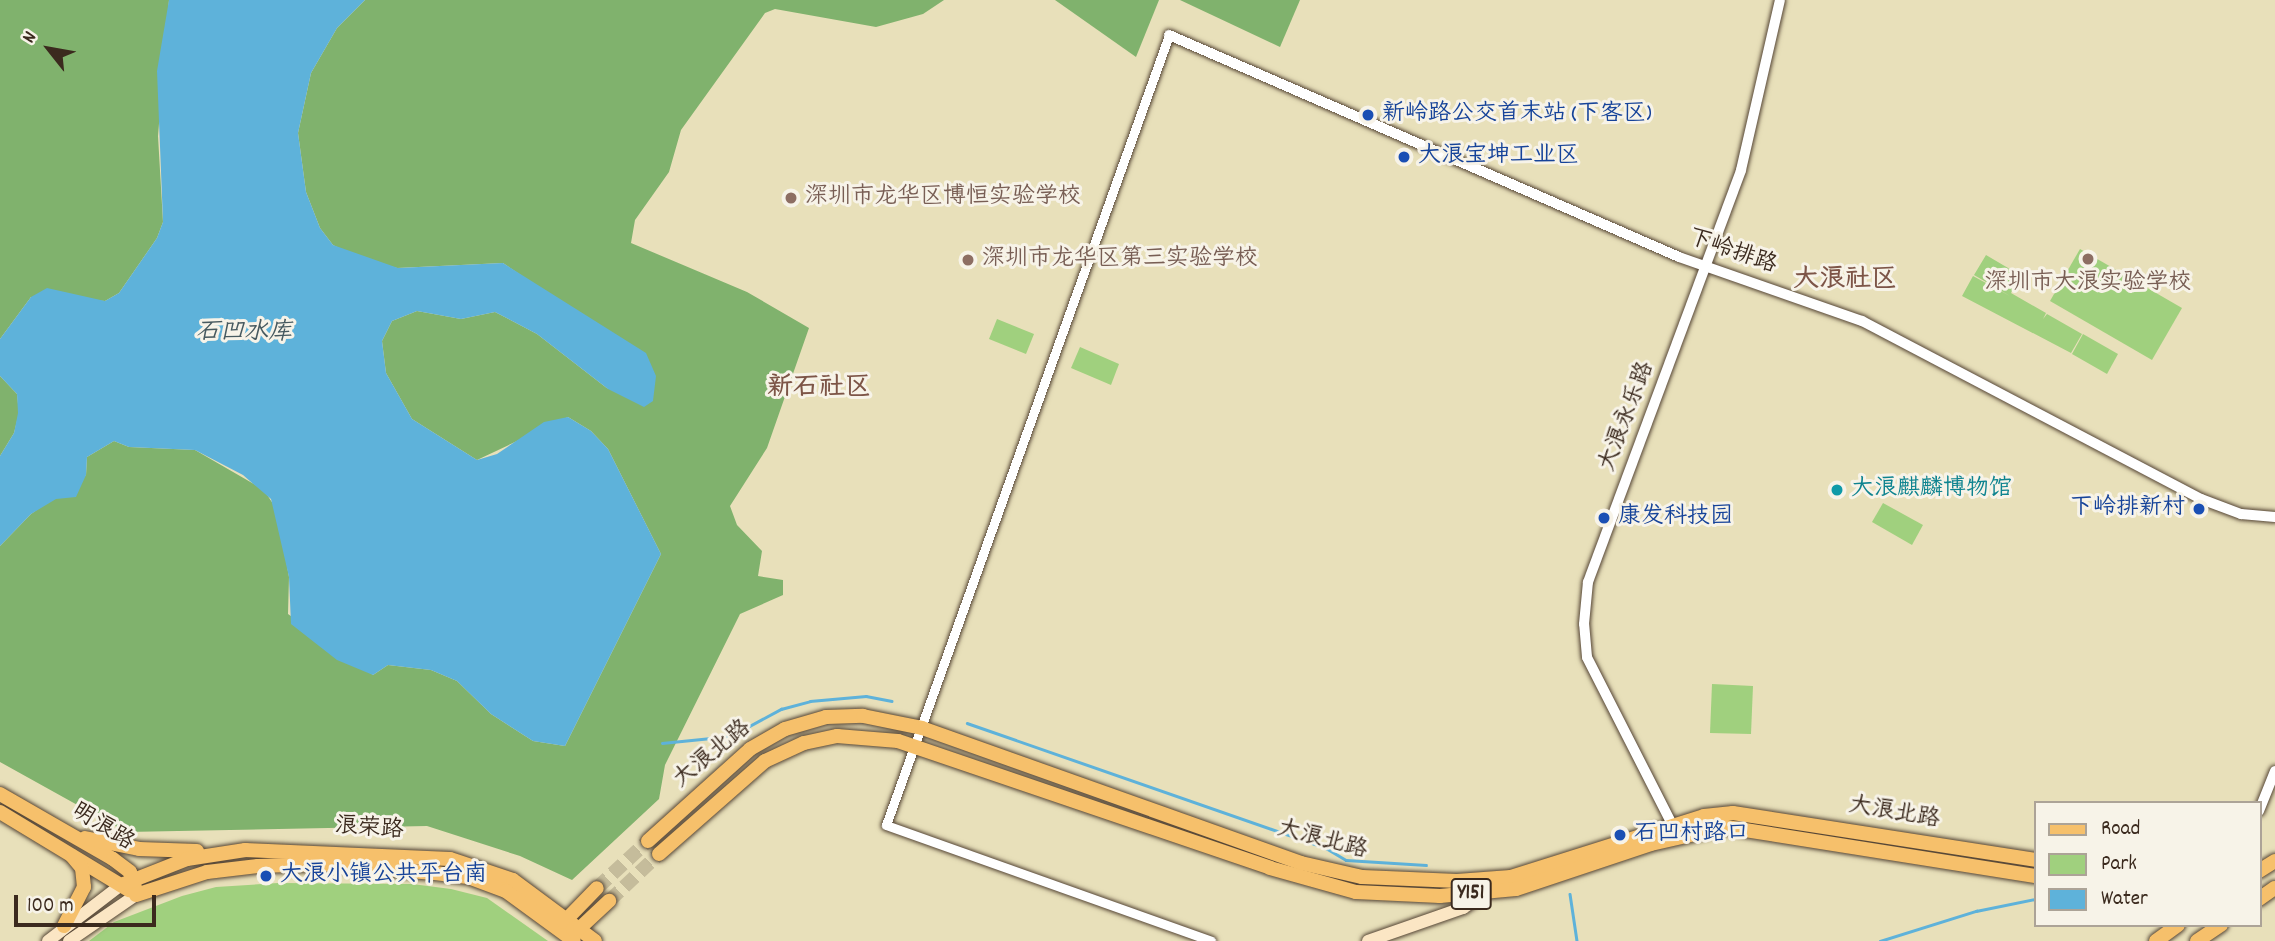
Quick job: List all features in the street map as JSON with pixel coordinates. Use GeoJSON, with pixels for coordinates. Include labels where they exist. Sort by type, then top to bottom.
{"type":"FeatureCollection","features":[{"type":"Feature","properties":{"kind":"main road","name":"大浪北路"},"geometry":{"type":"LineString","coordinates":[[648,841],[740,758],[785,729],[826,717],[863,716],[922,728],[1301,863],[1362,877],[1457,881],[1511,877],[1676,832],[1718,827],[1750,828],[2034,876]]}},
{"type":"Feature","properties":{"kind":"main road","name":"大浪北路"},"geometry":{"type":"LineString","coordinates":[[659,854],[730,787],[765,761],[804,743],[837,736],[870,737],[916,747],[1314,882],[1391,896],[1475,894],[1545,883],[1676,832],[1711,815],[1751,813],[2034,860]]}},
{"type":"Feature","properties":{"kind":"main road","name":"明浪路"},"geometry":{"type":"LineString","coordinates":[[0,794],[125,867],[127,881],[136,895]]}},
{"type":"Feature","properties":{"kind":"main road","name":"明浪路"},"geometry":{"type":"LineString","coordinates":[[0,812],[127,881]]}},
{"type":"Feature","properties":{"kind":"main road"},"geometry":{"type":"LineString","coordinates":[[66,831],[139,849],[223,852]]}},
{"type":"Feature","properties":{"kind":"main road"},"geometry":{"type":"LineString","coordinates":[[63,848],[84,876],[81,898],[64,926]]}},
{"type":"Feature","properties":{"kind":"main road","name":"浪荣路"},"geometry":{"type":"LineString","coordinates":[[127,881],[223,852],[320,850],[461,861],[513,880],[577,934],[595,941]]}},
{"type":"Feature","properties":{"kind":"main road","name":"浪荣路"},"geometry":{"type":"LineString","coordinates":[[136,895],[207,872],[258,866],[409,871],[468,877],[494,885],[564,923]]}},
{"type":"Feature","properties":{"kind":"main road"},"geometry":{"type":"LineString","coordinates":[[48,941],[64,926],[127,881]]}},
{"type":"Feature","properties":{"kind":"main road"},"geometry":{"type":"LineString","coordinates":[[564,923],[597,888]]}},
{"type":"Feature","properties":{"kind":"main road"},"geometry":{"type":"LineString","coordinates":[[1390,941],[1471,904],[1475,894]]}},
{"type":"Feature","properties":{"kind":"main road"},"geometry":{"type":"LineString","coordinates":[[69,941],[136,895]]}},
{"type":"Feature","properties":{"kind":"main road"},"geometry":{"type":"LineString","coordinates":[[577,934],[608,901]]}},
{"type":"Feature","properties":{"kind":"main road"},"geometry":{"type":"LineString","coordinates":[[1368,941],[1454,912]]}},
{"type":"Feature","properties":{"kind":"main road"},"geometry":{"type":"LineString","coordinates":[[2156,941],[2175,927]]}},
{"type":"Feature","properties":{"kind":"main road"},"geometry":{"type":"LineString","coordinates":[[2197,941],[2218,927]]}},
{"type":"Feature","properties":{"kind":"street","name":"大浪永乐路"},"geometry":{"type":"LineString","coordinates":[[1676,832],[1592,668],[1584,624],[1595,561],[1708,267],[1741,170],[1780,0]]}},
{"type":"Feature","properties":{"kind":"street","name":"下岭排路"},"geometry":{"type":"LineString","coordinates":[[1169,35],[1708,267],[1869,324],[2216,506],[2241,514],[2275,517]]}},
{"type":"Feature","properties":{"kind":"street"},"geometry":{"type":"LineString","coordinates":[[1169,35],[886,825],[1211,941]]}},
{"type":"Feature","properties":{"kind":"street"},"geometry":{"type":"LineString","coordinates":[[2261,806],[2275,771]]}},
{"type":"Feature","properties":{"kind":"green space"},"geometry":{"type":"Polygon","coordinates":[[[0,0],[169,0],[158,136],[163,222],[157,238],[119,293],[105,301],[31,297],[0,339],[0,0]]]}},
{"type":"Feature","properties":{"kind":"green space"},"geometry":{"type":"Polygon","coordinates":[[[365,0],[944,0],[923,14],[876,27],[775,9],[765,13],[681,130],[669,172],[635,220],[631,243],[747,292],[809,328],[767,448],[730,506],[737,525],[762,551],[758,576],[783,580],[783,595],[740,614],[665,765],[659,799],[572,880],[520,856],[427,826],[126,832],[0,762],[0,546],[31,514],[86,475],[87,457],[114,441],[129,447],[195,450],[264,490],[277,510],[289,577],[288,614],[373,675],[388,665],[431,670],[457,681],[491,714],[533,741],[565,746],[661,554],[608,449],[591,431],[568,417],[477,460],[412,419],[386,373],[382,341],[392,321],[417,311],[461,319],[495,312],[537,334],[608,389],[531,282],[503,263],[397,268],[352,255],[333,245],[320,228],[306,192],[298,133],[311,73],[337,28],[365,0]]]}},
{"type":"Feature","properties":{"kind":"green space"},"geometry":{"type":"Polygon","coordinates":[[[1055,0],[1159,0],[1136,57],[1055,0]]]}},
{"type":"Feature","properties":{"kind":"green space"},"geometry":{"type":"Polygon","coordinates":[[[1180,0],[1300,0],[1280,47],[1180,0]]]}},
{"type":"Feature","properties":{"kind":"green space"},"geometry":{"type":"Polygon","coordinates":[[[2080,249],[2182,308],[2152,360],[2050,301],[2080,249]]]}},
{"type":"Feature","properties":{"kind":"green space"},"geometry":{"type":"Polygon","coordinates":[[[1986,255],[2020,275],[2011,293],[2046,313],[2043,319],[2047,314],[2082,334],[2071,353],[1962,296],[1973,276],[2010,296],[1974,275],[1986,255]]]}},
{"type":"Feature","properties":{"kind":"green space"},"geometry":{"type":"Polygon","coordinates":[[[997,319],[1034,334],[1026,354],[989,339],[997,319]]]}},
{"type":"Feature","properties":{"kind":"green space"},"geometry":{"type":"Polygon","coordinates":[[[2083,334],[2118,354],[2107,374],[2072,354],[2083,334]]]}},
{"type":"Feature","properties":{"kind":"green space"},"geometry":{"type":"Polygon","coordinates":[[[1080,347],[1119,364],[1111,385],[1071,368],[1080,347]]]}},
{"type":"Feature","properties":{"kind":"green space"},"geometry":{"type":"Polygon","coordinates":[[[0,376],[17,394],[19,413],[14,433],[0,456],[0,376]]]}},
{"type":"Feature","properties":{"kind":"green space"},"geometry":{"type":"Polygon","coordinates":[[[1883,503],[1923,525],[1912,545],[1872,522],[1883,503]]]}},
{"type":"Feature","properties":{"kind":"green space"},"geometry":{"type":"Polygon","coordinates":[[[1712,684],[1753,686],[1751,734],[1710,733],[1712,684]]]}},
{"type":"Feature","properties":{"kind":"green space"},"geometry":{"type":"Polygon","coordinates":[[[278,883],[412,884],[451,889],[487,898],[548,941],[89,941],[114,922],[182,896],[216,887],[278,883]]]}},
{"type":"Feature","properties":{"kind":"water","name":"石凹水库"},"geometry":{"type":"Polygon","coordinates":[[[169,0],[365,0],[337,28],[311,73],[298,133],[306,192],[320,228],[333,245],[398,268],[503,263],[646,353],[656,376],[653,401],[644,407],[608,389],[537,334],[495,312],[461,319],[417,311],[392,321],[382,341],[386,373],[412,419],[477,460],[497,454],[544,422],[568,417],[591,431],[608,449],[661,554],[565,746],[533,741],[491,714],[457,681],[431,670],[388,665],[373,675],[337,660],[291,624],[289,577],[271,499],[243,475],[195,450],[129,447],[114,441],[87,457],[86,475],[76,497],[56,499],[31,514],[0,546],[0,456],[14,433],[18,413],[17,394],[0,376],[0,339],[31,297],[47,288],[105,301],[119,293],[157,238],[163,222],[157,71],[169,0]]]}},
{"type":"Feature","properties":{"kind":"waterway"},"geometry":{"type":"LineString","coordinates":[[662,743],[731,736],[781,709],[810,701],[866,696],[892,701]]}},
{"type":"Feature","properties":{"kind":"waterway"},"geometry":{"type":"LineString","coordinates":[[967,723],[1326,848],[1346,860],[1426,865]]}},
{"type":"Feature","properties":{"kind":"waterway"},"geometry":{"type":"LineString","coordinates":[[1570,894],[1577,941]]}},
{"type":"Feature","properties":{"kind":"waterway"},"geometry":{"type":"LineString","coordinates":[[1880,941],[1976,911],[2034,899]]}},
{"type":"Feature","properties":{"kind":"tunnel"},"geometry":{"type":"LineString","coordinates":[[597,888],[648,841]]}},
{"type":"Feature","properties":{"kind":"tunnel"},"geometry":{"type":"LineString","coordinates":[[609,901],[659,854]]}},
{"type":"Feature","properties":{"kind":"place","name":"新岭路公交首末站 (下客区)"},"geometry":{"type":"Point","coordinates":[1368,115]}},
{"type":"Feature","properties":{"kind":"place","name":"大浪宝坤工业区"},"geometry":{"type":"Point","coordinates":[1404,157]}},
{"type":"Feature","properties":{"kind":"place","name":"深圳市龙华区博恒实验学校"},"geometry":{"type":"Point","coordinates":[791,198]}},
{"type":"Feature","properties":{"kind":"place","name":"深圳市大浪实验学校"},"geometry":{"type":"Point","coordinates":[2088,259]}},
{"type":"Feature","properties":{"kind":"place","name":"深圳市龙华区第三实验学校"},"geometry":{"type":"Point","coordinates":[968,260]}},
{"type":"Feature","properties":{"kind":"place","name":"大浪麒麟博物馆"},"geometry":{"type":"Point","coordinates":[1837,490]}},
{"type":"Feature","properties":{"kind":"place","name":"下岭排新村"},"geometry":{"type":"Point","coordinates":[2199,509]}},
{"type":"Feature","properties":{"kind":"place","name":"康发科技园"},"geometry":{"type":"Point","coordinates":[1604,518]}},
{"type":"Feature","properties":{"kind":"place","name":"石凹村路口"},"geometry":{"type":"Point","coordinates":[1620,835]}},
{"type":"Feature","properties":{"kind":"place","name":"大浪小镇公共平台南"},"geometry":{"type":"Point","coordinates":[266,876]}},
{"type":"Feature","properties":{"kind":"district","name":"大浪社区"},"geometry":{"type":"Point","coordinates":[1845,281]}},
{"type":"Feature","properties":{"kind":"district","name":"新石社区"},"geometry":{"type":"Point","coordinates":[819,389]}}]}
